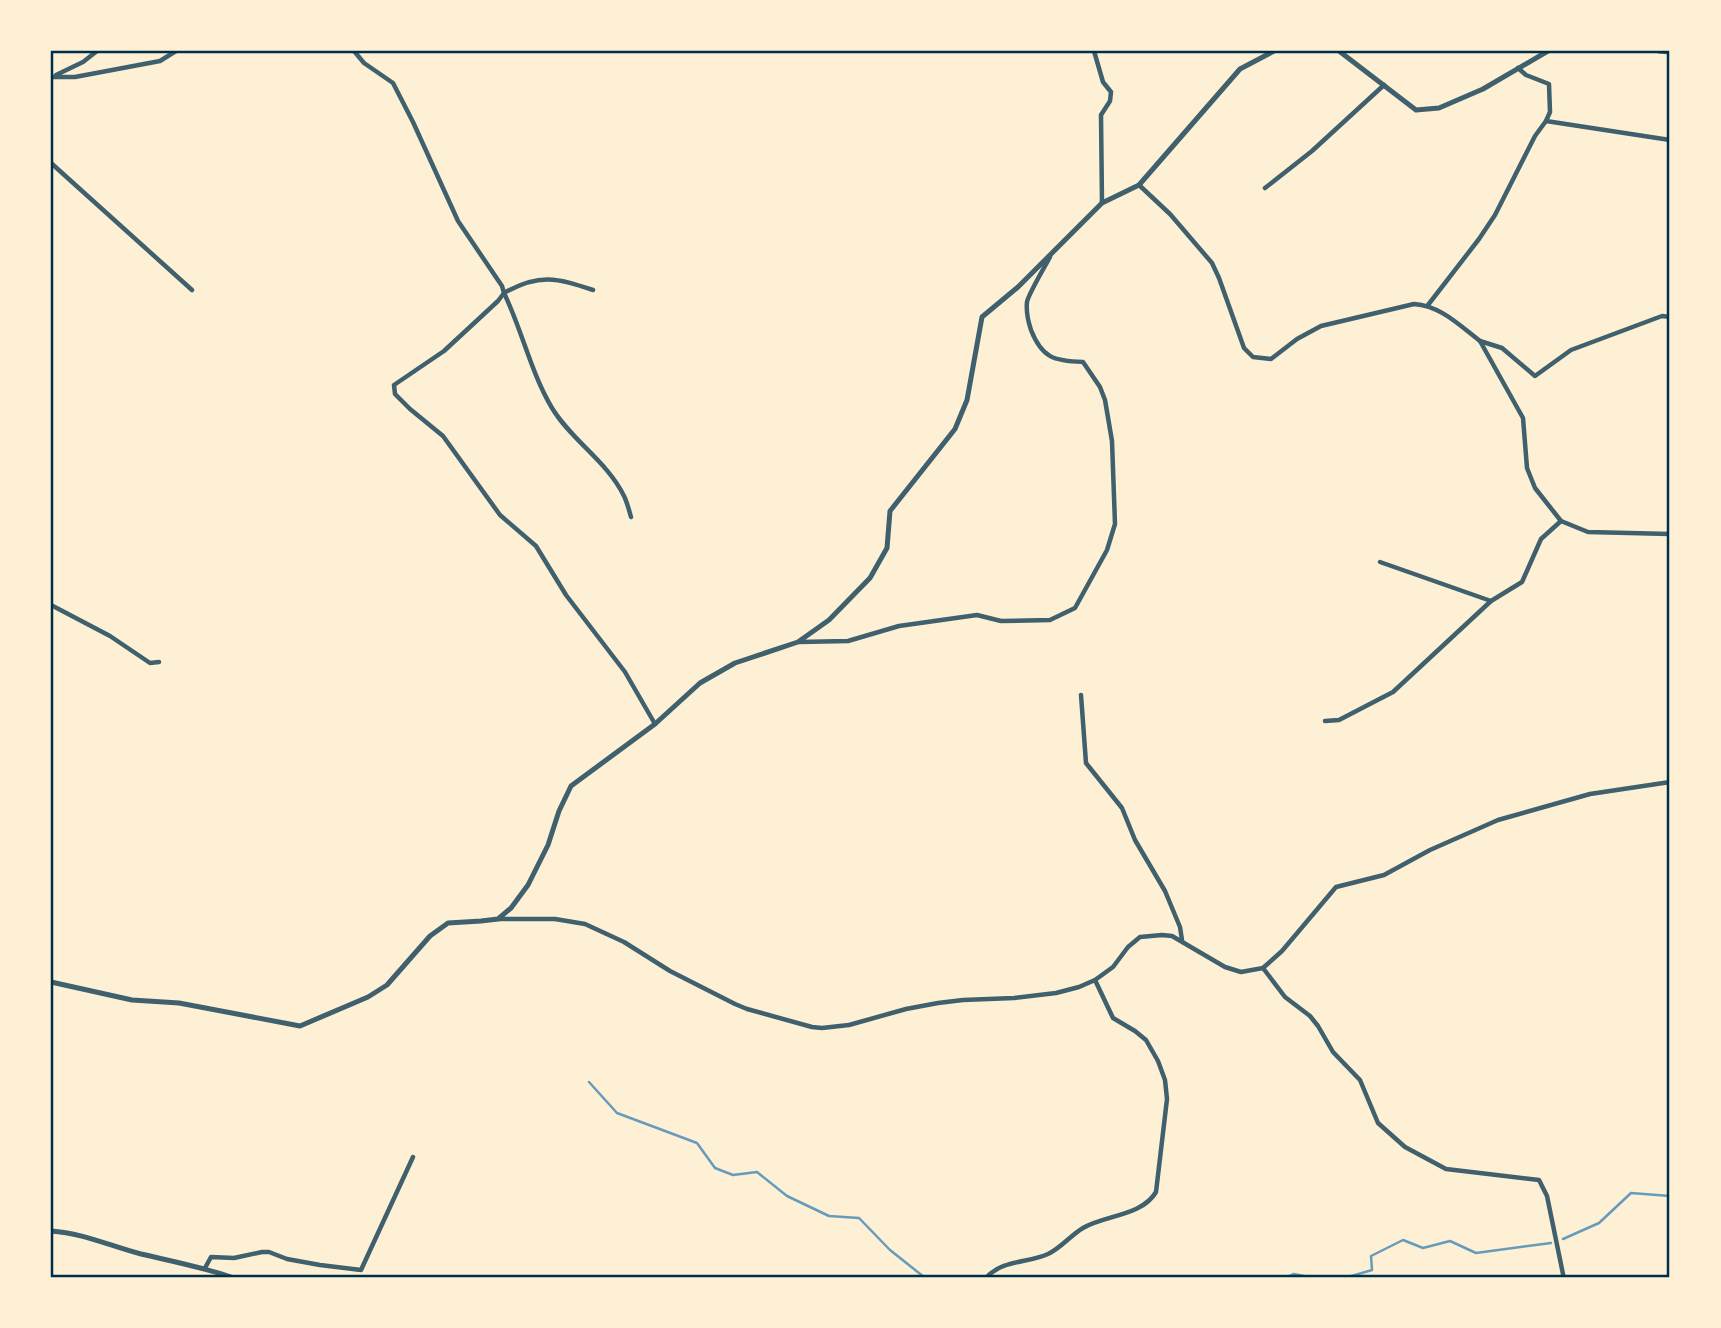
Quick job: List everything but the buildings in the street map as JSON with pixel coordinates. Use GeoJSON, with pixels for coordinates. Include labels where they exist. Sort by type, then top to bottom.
{"type":"FeatureCollection","features":[{"type":"Feature","properties":{"kind":"street"},"geometry":{"type":"LineString","coordinates":[[51,77],[82,62],[97,51]]}},
{"type":"Feature","properties":{"kind":"street"},"geometry":{"type":"LineString","coordinates":[[51,77],[75,77],[160,61],[176,51]]}},
{"type":"Feature","properties":{"kind":"street"},"geometry":{"type":"LineString","coordinates":[[354,51],[364,63],[393,83],[458,222],[502,286],[547,400],[567,429],[615,481],[625,498],[631,517]]}},
{"type":"Feature","properties":{"kind":"street"},"geometry":{"type":"LineString","coordinates":[[1094,51],[1103,82],[1111,92],[1110,101],[1101,115],[1102,203]]}},
{"type":"Feature","properties":{"kind":"street"},"geometry":{"type":"LineString","coordinates":[[498,919],[511,908],[528,885],[548,845],[559,811],[571,786],[655,724],[700,683],[735,663],[798,642],[829,620],[870,579],[887,548],[890,511],[955,429],[967,400],[982,317],[1018,287],[1102,203],[1139,185],[1240,69],[1274,51]]}},
{"type":"Feature","properties":{"kind":"street"},"geometry":{"type":"LineString","coordinates":[[1339,51],[1416,110],[1439,108],[1483,89],[1548,51]]}},
{"type":"Feature","properties":{"kind":"street"},"geometry":{"type":"LineString","coordinates":[[1659,51],[1670,52]]}},
{"type":"Feature","properties":{"kind":"street"},"geometry":{"type":"LineString","coordinates":[[1428,305],[1495,215],[1550,112],[1549,84],[1525,75],[1518,68]]}},
{"type":"Feature","properties":{"kind":"street"},"geometry":{"type":"LineString","coordinates":[[1265,188],[1384,85]]}},
{"type":"Feature","properties":{"kind":"street"},"geometry":{"type":"LineString","coordinates":[[1546,121],[1670,140]]}},
{"type":"Feature","properties":{"kind":"street"},"geometry":{"type":"LineString","coordinates":[[51,163],[192,290]]}},
{"type":"Feature","properties":{"kind":"street"},"geometry":{"type":"LineString","coordinates":[[1139,185],[1170,214],[1212,263],[1244,348],[1253,357],[1271,359],[1297,339],[1321,326],[1414,304],[1428,305],[1480,341],[1502,348],[1535,376],[1571,350],[1662,316],[1670,317]]}},
{"type":"Feature","properties":{"kind":"street"},"geometry":{"type":"LineString","coordinates":[[798,642],[848,641],[899,626],[977,615],[1001,621],[1050,620],[1075,608],[1107,551],[1115,524],[1112,441],[1105,400],[1100,387],[1083,362],[1057,360],[1049,356],[1040,348],[1028,320],[1027,300],[1052,253]]}},
{"type":"Feature","properties":{"kind":"street"},"geometry":{"type":"LineString","coordinates":[[593,290],[562,280],[546,279],[517,286],[504,293],[444,351],[394,385],[395,394],[443,436],[500,515],[536,546],[566,595],[625,672],[655,724]]}},
{"type":"Feature","properties":{"kind":"street"},"geometry":{"type":"LineString","coordinates":[[1480,341],[1523,418],[1527,468],[1535,488],[1561,521],[1588,532],[1670,534]]}},
{"type":"Feature","properties":{"kind":"street"},"geometry":{"type":"LineString","coordinates":[[1325,721],[1339,720],[1393,692],[1491,601],[1522,582],[1541,539],[1561,521]]}},
{"type":"Feature","properties":{"kind":"street"},"geometry":{"type":"LineString","coordinates":[[1380,562],[1491,601]]}},
{"type":"Feature","properties":{"kind":"street"},"geometry":{"type":"LineString","coordinates":[[51,605],[110,636],[150,663],[159,662]]}},
{"type":"Feature","properties":{"kind":"street"},"geometry":{"type":"LineString","coordinates":[[1081,695],[1086,763],[1122,808],[1135,840],[1165,891],[1180,927],[1182,941]]}},
{"type":"Feature","properties":{"kind":"street"},"geometry":{"type":"LineString","coordinates":[[51,982],[132,1000],[179,1003],[300,1026],[368,997],[387,985],[430,936],[449,923],[498,919],[555,919],[584,924],[624,942],[670,971],[747,1009],[812,1027],[841,1027],[938,1003],[1014,998],[1079,987],[1113,967],[1128,947],[1140,937],[1172,936],[1233,970],[1241,972],[1263,968],[1282,951],[1336,887],[1384,874],[1430,849],[1498,820],[1590,794],[1670,782]]}},
{"type":"Feature","properties":{"kind":"street"},"geometry":{"type":"LineString","coordinates":[[1263,968],[1286,997],[1318,1026],[1334,1052],[1360,1080],[1378,1123],[1405,1147],[1446,1169],[1539,1180],[1547,1196],[1563,1277]]}},
{"type":"Feature","properties":{"kind":"street"},"geometry":{"type":"LineString","coordinates":[[987,1277],[998,1268],[1049,1254],[1080,1229],[1146,1204],[1156,1192],[1167,1100],[1166,1080],[1146,1040],[1113,1018],[1095,980]]}},
{"type":"Feature","properties":{"kind":"street"},"geometry":{"type":"LineString","coordinates":[[205,1268],[211,1257],[234,1258],[266,1252],[287,1259],[361,1270],[413,1157]]}},
{"type":"Feature","properties":{"kind":"street"},"geometry":{"type":"LineString","coordinates":[[51,1231],[107,1242],[138,1253],[205,1268],[231,1277]]}},
{"type":"Feature","properties":{"kind":"waterway"},"geometry":{"type":"LineString","coordinates":[[589,1082],[617,1113],[697,1143],[715,1168],[733,1175],[757,1172],[787,1196],[829,1216],[859,1218],[890,1250],[924,1277]]}},
{"type":"Feature","properties":{"kind":"waterway"},"geometry":{"type":"LineString","coordinates":[[1563,1239],[1599,1223],[1631,1193],[1670,1196]]}},
{"type":"Feature","properties":{"kind":"waterway"},"geometry":{"type":"LineString","coordinates":[[1348,1277],[1372,1270],[1371,1256],[1403,1240],[1423,1248],[1450,1241],[1476,1253],[1551,1243]]}},
{"type":"Feature","properties":{"kind":"waterway"},"geometry":{"type":"LineString","coordinates":[[1287,1277],[1294,1274],[1309,1277]]}}]}
